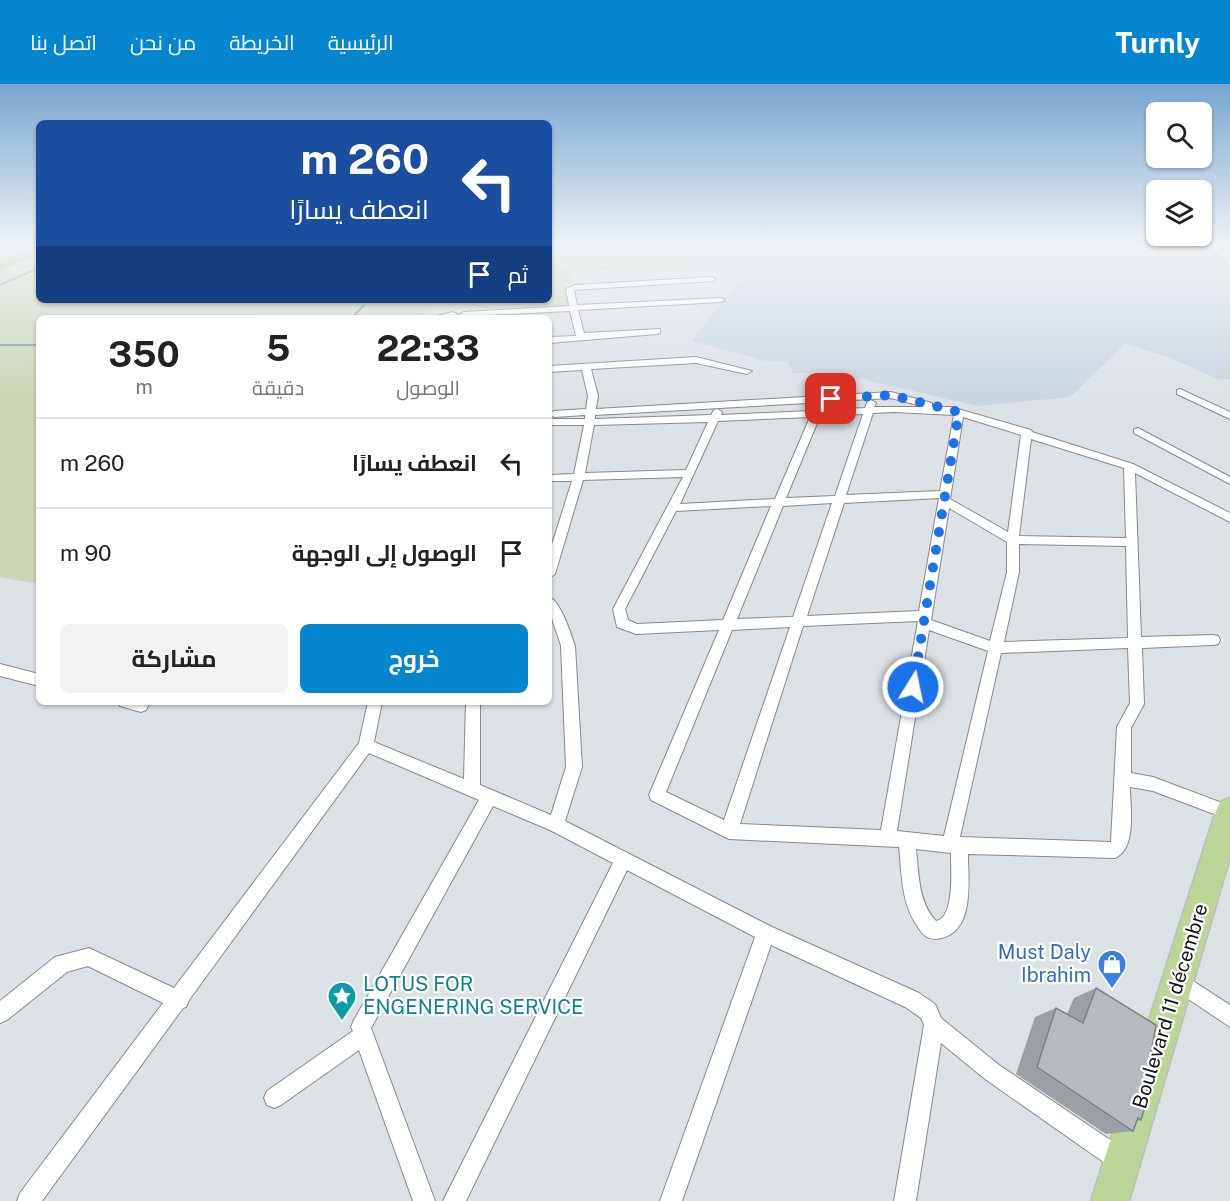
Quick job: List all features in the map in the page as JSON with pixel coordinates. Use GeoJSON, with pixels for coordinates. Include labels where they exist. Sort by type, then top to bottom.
{"type":"FeatureCollection","features":[{"type":"Feature","properties":{"kind":"main road","name":"Boulevard 11 décembre"},"geometry":{"type":"LineString","coordinates":[[1110,1201],[1230,812]]}},
{"type":"Feature","properties":{"kind":"street"},"geometry":{"type":"LineString","coordinates":[[571,296],[580,336]]}},
{"type":"Feature","properties":{"kind":"street"},"geometry":{"type":"LineString","coordinates":[[464,314],[721,300]]}},
{"type":"Feature","properties":{"kind":"street"},"geometry":{"type":"LineString","coordinates":[[448,315],[453,314]]}},
{"type":"Feature","properties":{"kind":"street"},"geometry":{"type":"LineString","coordinates":[[552,340],[657,331]]}},
{"type":"Feature","properties":{"kind":"street"},"geometry":{"type":"LineString","coordinates":[[552,369],[696,360],[747,371]]}},
{"type":"Feature","properties":{"kind":"street"},"geometry":{"type":"LineString","coordinates":[[552,552],[555,531],[579,477],[590,417],[592,396],[586,366]]}},
{"type":"Feature","properties":{"kind":"street"},"geometry":{"type":"LineString","coordinates":[[1180,392],[1230,416]]}},
{"type":"Feature","properties":{"kind":"street"},"geometry":{"type":"LineString","coordinates":[[552,422],[721,405],[891,395],[1027,432],[1129,466],[1230,518]]}},
{"type":"Feature","properties":{"kind":"street"},"geometry":{"type":"LineString","coordinates":[[729,831],[870,410],[872,396]]}},
{"type":"Feature","properties":{"kind":"street"},"geometry":{"type":"LineString","coordinates":[[811,400],[816,413],[657,795],[729,831],[888,838],[955,845],[1115,850],[1121,843],[1124,727],[1137,704],[1129,466]]}},
{"type":"Feature","properties":{"kind":"street"},"geometry":{"type":"LineString","coordinates":[[721,405],[690,472],[619,609],[622,623],[636,629],[798,621],[924,620],[994,648],[1213,640]]}},
{"type":"Feature","properties":{"kind":"street"},"geometry":{"type":"LineString","coordinates":[[552,414],[590,417],[714,418],[870,410],[929,409],[959,412]]}},
{"type":"Feature","properties":{"kind":"street"},"geometry":{"type":"LineString","coordinates":[[888,838],[959,412]]}},
{"type":"Feature","properties":{"kind":"street"},"geometry":{"type":"LineString","coordinates":[[1138,431],[1230,481]]}},
{"type":"Feature","properties":{"kind":"street"},"geometry":{"type":"LineString","coordinates":[[907,840],[915,906],[921,921],[932,930],[943,930],[952,921],[956,910],[955,845],[994,648],[1013,572],[1013,540],[1027,432]]}},
{"type":"Feature","properties":{"kind":"street"},"geometry":{"type":"LineString","coordinates":[[552,478],[690,472]]}},
{"type":"Feature","properties":{"kind":"street"},"geometry":{"type":"LineString","coordinates":[[671,508],[839,499],[944,497],[1013,540],[1131,542]]}},
{"type":"Feature","properties":{"kind":"street"},"geometry":{"type":"LineString","coordinates":[[552,608],[564,631],[568,646],[574,747],[574,767],[556,825]]}},
{"type":"Feature","properties":{"kind":"street"},"geometry":{"type":"LineString","coordinates":[[0,670],[36,679]]}},
{"type":"Feature","properties":{"kind":"street"},"geometry":{"type":"LineString","coordinates":[[137,705],[141,706]]}},
{"type":"Feature","properties":{"kind":"street"},"geometry":{"type":"LineString","coordinates":[[28,1201],[366,746],[374,705]]}},
{"type":"Feature","properties":{"kind":"street"},"geometry":{"type":"LineString","coordinates":[[472,790],[473,705]]}},
{"type":"Feature","properties":{"kind":"street"},"geometry":{"type":"LineString","coordinates":[[366,746],[556,825],[766,933],[912,1000],[928,1011],[934,1025],[992,1072],[1123,1162]]}},
{"type":"Feature","properties":{"kind":"street"},"geometry":{"type":"LineString","coordinates":[[1121,778],[1153,784],[1230,812]]}},
{"type":"Feature","properties":{"kind":"street"},"geometry":{"type":"LineString","coordinates":[[424,1201],[362,1028],[489,798]]}},
{"type":"Feature","properties":{"kind":"street"},"geometry":{"type":"LineString","coordinates":[[454,1201],[622,860]]}},
{"type":"Feature","properties":{"kind":"street"},"geometry":{"type":"LineString","coordinates":[[671,1201],[766,933]]}},
{"type":"Feature","properties":{"kind":"street"},"geometry":{"type":"LineString","coordinates":[[0,1013],[62,964],[89,957],[179,1000]]}},
{"type":"Feature","properties":{"kind":"street"},"geometry":{"type":"LineString","coordinates":[[1179,981],[1230,1017]]}},
{"type":"Feature","properties":{"kind":"street"},"geometry":{"type":"LineString","coordinates":[[904,1201],[934,1025]]}},
{"type":"Feature","properties":{"kind":"street"},"geometry":{"type":"LineString","coordinates":[[274,1098],[364,1035]]}},
{"type":"Feature","properties":{"kind":"shaded area"},"geometry":{"type":"Polygon","coordinates":[[[727,296],[1230,296],[1230,379],[1220,380],[1166,356],[1125,344],[1070,397],[977,406],[836,373],[793,373],[787,361],[766,361],[691,341],[727,296]]]}},
{"type":"Feature","properties":{"kind":"green space"},"geometry":{"type":"Polygon","coordinates":[[[0,296],[36,296],[36,303],[552,303],[552,296],[567,296],[569,305],[424,312],[424,315],[36,315],[36,583],[0,577],[0,296]]]}},
{"type":"Feature","properties":{"kind":"building"},"geometry":{"type":"Polygon","coordinates":[[[1096,988],[1156,1025],[1145,1088],[1149,1093],[1141,1120],[1138,1118],[1133,1131],[1037,1067],[1056,1008],[1083,1023],[1096,988]]]}},
{"type":"Feature","properties":{"kind":"waterway"},"geometry":{"type":"LineString","coordinates":[[355,315],[364,305]]}},
{"type":"Feature","properties":{"kind":"waterway"},"geometry":{"type":"LineString","coordinates":[[0,345],[36,345]]}},
{"type":"Feature","properties":{"kind":"place","name":"Must Daly Ibrahim"},"geometry":{"type":"Point","coordinates":[1112,990]}},
{"type":"Feature","properties":{"kind":"place","name":"LOTUS FOR ENGENERING SERVICE"},"geometry":{"type":"Point","coordinates":[342,1022]}},
{"type":"Feature","properties":{"kind":"route"},"geometry":{"type":"LineString","coordinates":[[831,399],[891,395],[959,412],[913,687]]}}]}
